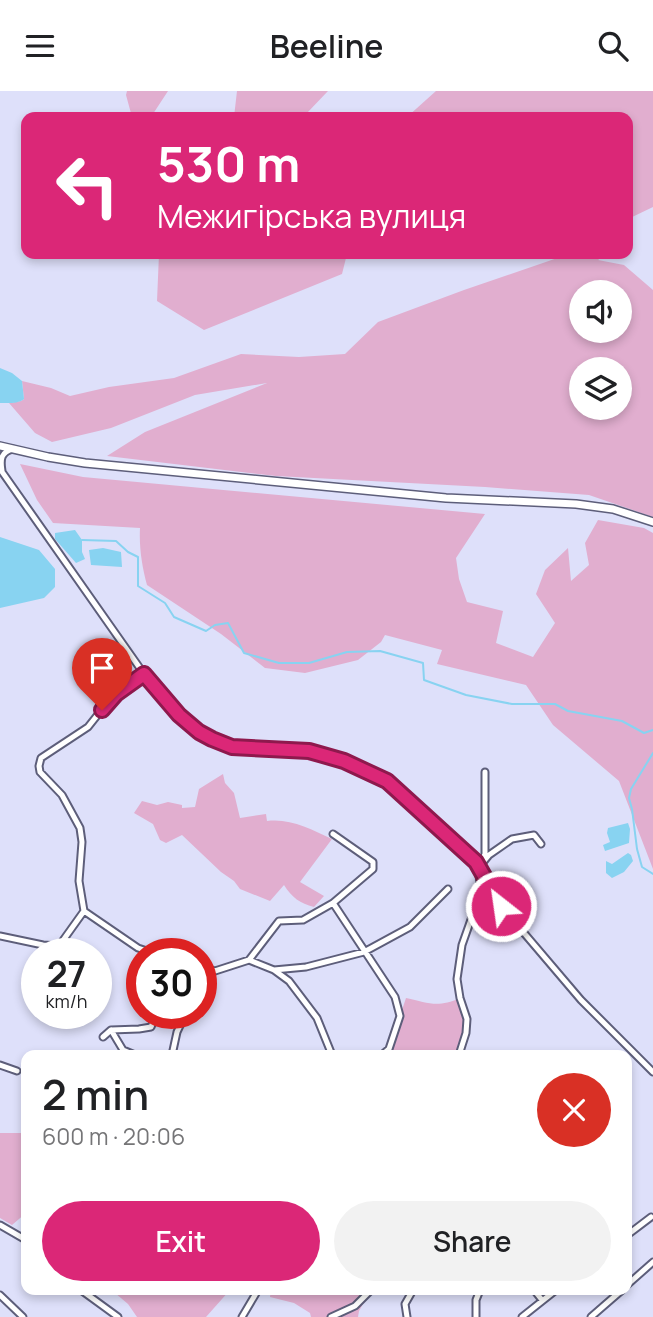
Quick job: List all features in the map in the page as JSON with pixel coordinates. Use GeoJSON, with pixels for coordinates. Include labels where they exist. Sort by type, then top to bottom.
{"type":"FeatureCollection","features":[{"type":"Feature","properties":{"kind":"main road"},"geometry":{"type":"LineString","coordinates":[[0,446],[85,463],[432,497],[576,504],[613,509],[653,522]]}},
{"type":"Feature","properties":{"kind":"street"},"geometry":{"type":"LineString","coordinates":[[13,449],[2,455],[1,472],[144,674],[179,715],[199,732],[232,747],[309,751],[344,761],[387,781],[476,862],[501,906],[581,1000],[631,1050]]}},
{"type":"Feature","properties":{"kind":"street"},"geometry":{"type":"LineString","coordinates":[[0,936],[60,946],[84,911],[79,881],[82,842],[80,828],[62,795],[40,772],[39,765],[41,758],[88,727],[116,694],[144,674]]}},
{"type":"Feature","properties":{"kind":"street"},"geometry":{"type":"LineString","coordinates":[[461,1050],[467,1019],[460,998],[458,965],[462,945],[481,894],[479,868],[485,854],[485,772]]}},
{"type":"Feature","properties":{"kind":"street"},"geometry":{"type":"LineString","coordinates":[[217,970],[249,960],[279,921],[303,920],[333,903],[373,869],[373,862],[333,834]]}},
{"type":"Feature","properties":{"kind":"street"},"geometry":{"type":"LineString","coordinates":[[479,868],[489,855],[512,839],[534,835],[541,844]]}},
{"type":"Feature","properties":{"kind":"street"},"geometry":{"type":"LineString","coordinates":[[274,970],[306,967],[364,952],[410,927],[448,889]]}},
{"type":"Feature","properties":{"kind":"street"},"geometry":{"type":"LineString","coordinates":[[333,903],[395,997],[400,1016],[388,1050]]}},
{"type":"Feature","properties":{"kind":"street"},"geometry":{"type":"LineString","coordinates":[[84,911],[126,940]]}},
{"type":"Feature","properties":{"kind":"street"},"geometry":{"type":"LineString","coordinates":[[249,960],[274,970],[289,981],[317,1018],[330,1050]]}},
{"type":"Feature","properties":{"kind":"street"},"geometry":{"type":"LineString","coordinates":[[103,1037],[111,1030],[139,1029]]}},
{"type":"Feature","properties":{"kind":"street"},"geometry":{"type":"LineString","coordinates":[[173,1050],[178,1029]]}},
{"type":"Feature","properties":{"kind":"street"},"geometry":{"type":"LineString","coordinates":[[111,1030],[121,1050]]}},
{"type":"Feature","properties":{"kind":"street"},"geometry":{"type":"LineString","coordinates":[[632,1051],[653,1072]]}},
{"type":"Feature","properties":{"kind":"street"},"geometry":{"type":"LineString","coordinates":[[0,1065],[17,1071]]}},
{"type":"Feature","properties":{"kind":"street"},"geometry":{"type":"LineString","coordinates":[[632,1231],[651,1217]]}},
{"type":"Feature","properties":{"kind":"street"},"geometry":{"type":"LineString","coordinates":[[0,1225],[21,1237]]}},
{"type":"Feature","properties":{"kind":"street"},"geometry":{"type":"LineString","coordinates":[[632,1281],[653,1262]]}},
{"type":"Feature","properties":{"kind":"street"},"geometry":{"type":"LineString","coordinates":[[0,1295],[23,1317]]}},
{"type":"Feature","properties":{"kind":"street"},"geometry":{"type":"LineString","coordinates":[[87,1295],[114,1316]]}},
{"type":"Feature","properties":{"kind":"street"},"geometry":{"type":"LineString","coordinates":[[242,1317],[255,1295]]}},
{"type":"Feature","properties":{"kind":"street"},"geometry":{"type":"LineString","coordinates":[[331,1317],[355,1305],[366,1295]]}},
{"type":"Feature","properties":{"kind":"street"},"geometry":{"type":"LineString","coordinates":[[407,1317],[405,1304],[410,1295]]}},
{"type":"Feature","properties":{"kind":"street"},"geometry":{"type":"LineString","coordinates":[[477,1317],[478,1295]]}},
{"type":"Feature","properties":{"kind":"street"},"geometry":{"type":"LineString","coordinates":[[538,1295],[542,1300]]}},
{"type":"Feature","properties":{"kind":"street"},"geometry":{"type":"LineString","coordinates":[[522,1317],[549,1295]]}},
{"type":"Feature","properties":{"kind":"street"},"geometry":{"type":"LineString","coordinates":[[591,1317],[616,1295]]}},
{"type":"Feature","properties":{"kind":"shaded area"},"geometry":{"type":"Polygon","coordinates":[[[127,91],[168,91],[154,112],[131,112],[127,91]]]}},
{"type":"Feature","properties":{"kind":"shaded area"},"geometry":{"type":"Polygon","coordinates":[[[237,91],[328,91],[308,112],[235,112],[237,91]]]}},
{"type":"Feature","properties":{"kind":"shaded area"},"geometry":{"type":"Polygon","coordinates":[[[436,91],[653,91],[653,207],[633,217],[633,112],[413,112],[436,91]]]}},
{"type":"Feature","properties":{"kind":"shaded area"},"geometry":{"type":"Polygon","coordinates":[[[159,259],[346,259],[342,274],[204,330],[157,301],[159,259]]]}},
{"type":"Feature","properties":{"kind":"shaded area"},"geometry":{"type":"Polygon","coordinates":[[[554,259],[599,259],[624,265],[653,290],[653,517],[589,495],[276,476],[107,456],[145,432],[267,383],[195,395],[111,428],[52,442],[35,433],[9,403],[24,399],[22,381],[70,396],[109,387],[174,378],[241,354],[299,357],[345,354],[378,322],[554,259]]]}},
{"type":"Feature","properties":{"kind":"shaded area"},"geometry":{"type":"Polygon","coordinates":[[[20,464],[83,477],[485,514],[456,558],[459,579],[467,602],[503,611],[496,643],[533,657],[555,623],[536,594],[545,570],[568,548],[571,581],[589,565],[585,543],[598,520],[644,528],[653,533],[653,869],[619,781],[553,725],[526,685],[437,664],[442,650],[385,635],[381,642],[358,660],[305,673],[265,668],[221,634],[147,585],[141,557],[140,528],[53,523],[37,500],[20,464]]]}},
{"type":"Feature","properties":{"kind":"shaded area"},"geometry":{"type":"Polygon","coordinates":[[[223,774],[225,783],[234,793],[240,818],[266,814],[267,821],[292,823],[332,839],[300,882],[324,896],[314,907],[297,899],[284,885],[270,901],[240,889],[182,835],[166,843],[160,840],[153,824],[134,813],[142,801],[157,805],[168,802],[182,805],[182,808],[195,807],[199,789],[223,774]]]}},
{"type":"Feature","properties":{"kind":"shaded area"},"geometry":{"type":"Polygon","coordinates":[[[406,998],[439,1004],[460,998],[467,1019],[460,1050],[389,1049],[406,998]]]}},
{"type":"Feature","properties":{"kind":"shaded area"},"geometry":{"type":"Polygon","coordinates":[[[0,1133],[21,1133],[21,1217],[12,1225],[0,1218],[0,1133]]]}},
{"type":"Feature","properties":{"kind":"shaded area"},"geometry":{"type":"Polygon","coordinates":[[[117,1295],[226,1295],[206,1317],[137,1317],[117,1295]]]}},
{"type":"Feature","properties":{"kind":"shaded area"},"geometry":{"type":"Polygon","coordinates":[[[368,1295],[358,1317],[311,1317],[310,1313],[294,1303],[270,1297],[368,1295]]]}},
{"type":"Feature","properties":{"kind":"water"},"geometry":{"type":"Polygon","coordinates":[[[0,368],[22,381],[22,401],[0,403],[0,368]]]}},
{"type":"Feature","properties":{"kind":"water"},"geometry":{"type":"Polygon","coordinates":[[[75,530],[82,540],[85,559],[76,563],[55,539],[55,533],[75,530]]]}},
{"type":"Feature","properties":{"kind":"water"},"geometry":{"type":"Polygon","coordinates":[[[0,537],[39,550],[55,569],[55,587],[44,598],[0,608],[0,537]]]}},
{"type":"Feature","properties":{"kind":"water"},"geometry":{"type":"Polygon","coordinates":[[[103,548],[121,552],[122,567],[91,565],[89,550],[103,548]]]}},
{"type":"Feature","properties":{"kind":"water"},"geometry":{"type":"Polygon","coordinates":[[[628,823],[629,843],[605,851],[603,845],[610,842],[608,828],[628,823]]]}},
{"type":"Feature","properties":{"kind":"water"},"geometry":{"type":"Polygon","coordinates":[[[628,853],[633,861],[624,872],[612,878],[606,873],[606,861],[612,864],[628,853]]]}},
{"type":"Feature","properties":{"kind":"waterway"},"geometry":{"type":"LineString","coordinates":[[82,540],[116,541],[138,557],[138,586],[165,603],[174,617],[206,631],[215,625],[228,623],[244,653],[279,663],[309,663],[347,652],[380,651],[423,663],[424,680],[466,695],[512,704],[555,704],[568,711],[622,721],[644,733],[653,730]]}},
{"type":"Feature","properties":{"kind":"waterway"},"geometry":{"type":"LineString","coordinates":[[653,753],[631,789],[629,798],[642,867],[653,874]]}},
{"type":"Feature","properties":{"kind":"route"},"geometry":{"type":"LineString","coordinates":[[102,710],[116,694],[144,674],[179,715],[212,739],[232,747],[309,751],[344,761],[387,781],[476,862],[501,906]]}}]}
